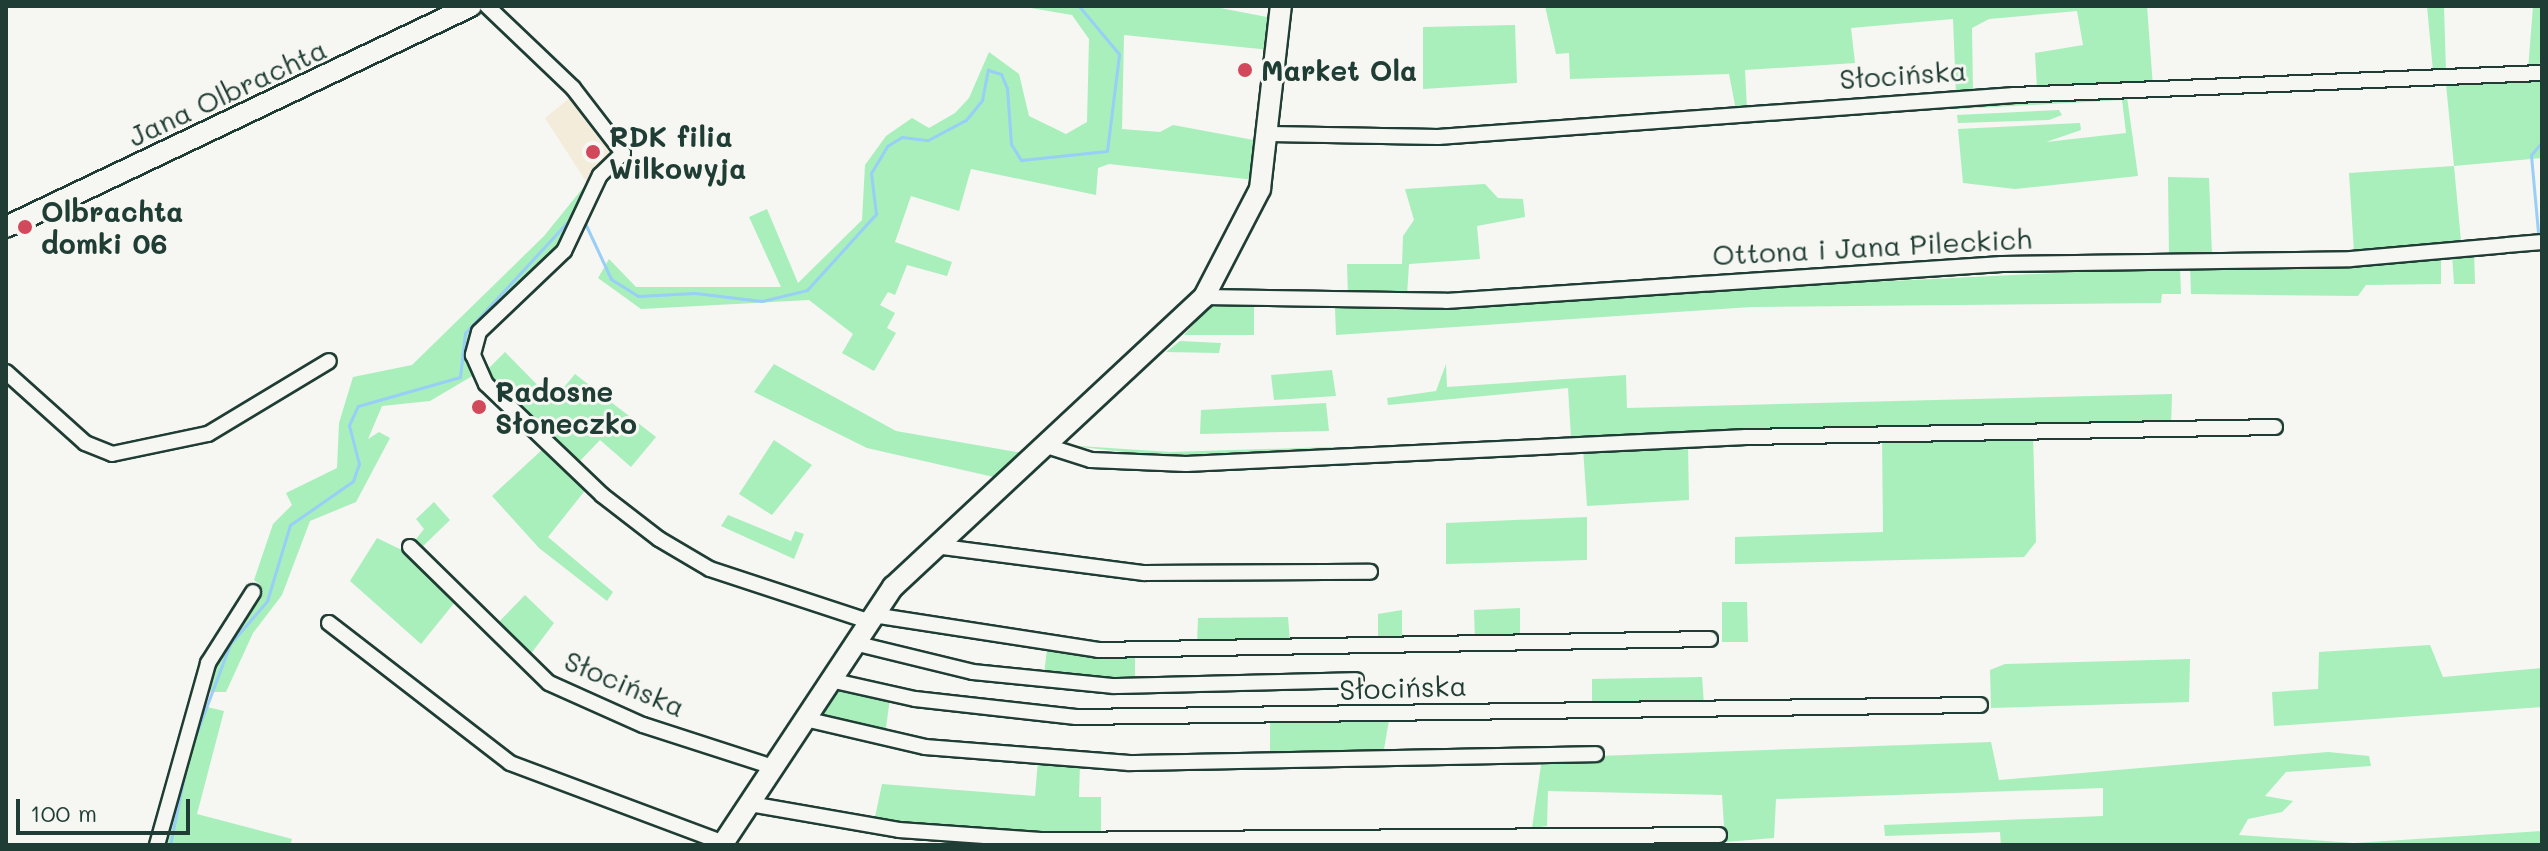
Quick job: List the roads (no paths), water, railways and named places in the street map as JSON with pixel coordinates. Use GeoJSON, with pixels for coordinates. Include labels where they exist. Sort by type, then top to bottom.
{"type":"FeatureCollection","features":[{"type":"Feature","properties":{"kind":"street","name":"Jana Olbrachta"},"geometry":{"type":"LineString","coordinates":[[6,227],[471,6]]}},
{"type":"Feature","properties":{"kind":"street"},"geometry":{"type":"LineString","coordinates":[[487,6],[573,88],[623,153],[600,175],[578,228],[564,251],[479,332],[473,355],[486,384],[602,495],[659,539],[710,569],[871,618],[1098,650],[1710,639]]}},
{"type":"Feature","properties":{"kind":"street"},"geometry":{"type":"LineString","coordinates":[[329,623],[422,702],[510,763],[723,844],[871,618],[935,546],[1047,446],[1204,297],[1252,212],[1270,134],[1281,6]]}},
{"type":"Feature","properties":{"kind":"street","name":"Słocińska"},"geometry":{"type":"LineString","coordinates":[[1270,134],[1438,137],[2014,95],[2542,73]]}},
{"type":"Feature","properties":{"kind":"street","name":"Ottona i Jana Pileckich"},"geometry":{"type":"LineString","coordinates":[[1204,297],[1446,301],[2002,264],[2351,259],[2542,242]]}},
{"type":"Feature","properties":{"kind":"street"},"geometry":{"type":"LineString","coordinates":[[6,372],[85,443],[112,454],[208,434],[329,361]]}},
{"type":"Feature","properties":{"kind":"street"},"geometry":{"type":"LineString","coordinates":[[1047,446],[1091,460],[1186,464],[1761,436],[2275,427]]}},
{"type":"Feature","properties":{"kind":"street"},"geometry":{"type":"LineString","coordinates":[[935,546],[1144,573],[1370,572]]}},
{"type":"Feature","properties":{"kind":"street","name":"Słocińska"},"geometry":{"type":"LineString","coordinates":[[410,547],[549,683],[643,725],[773,767]]}},
{"type":"Feature","properties":{"kind":"street"},"geometry":{"type":"LineString","coordinates":[[157,845],[208,663],[253,592]]}},
{"type":"Feature","properties":{"kind":"street"},"geometry":{"type":"LineString","coordinates":[[854,643],[973,672],[1114,686],[1356,680]]}},
{"type":"Feature","properties":{"kind":"street","name":"Słocińska"},"geometry":{"type":"LineString","coordinates":[[830,680],[915,699],[1076,717],[1980,705]]}},
{"type":"Feature","properties":{"kind":"street"},"geometry":{"type":"LineString","coordinates":[[805,719],[925,747],[1129,763],[1596,754]]}},
{"type":"Feature","properties":{"kind":"street"},"geometry":{"type":"LineString","coordinates":[[750,804],[899,830],[1041,840],[1719,835]]}},
{"type":"Feature","properties":{"kind":"waterway"},"geometry":{"type":"LineString","coordinates":[[584,221],[611,279],[638,296],[695,293],[762,301],[807,290],[876,214],[871,173],[887,146],[902,137],[928,140],[966,120],[982,100],[988,70],[1001,74],[1007,88],[1011,144],[1021,160],[1107,151],[1119,54],[1079,6]]}},
{"type":"Feature","properties":{"kind":"waterway"},"geometry":{"type":"LineString","coordinates":[[2538,232],[2531,155],[2542,142]]}},
{"type":"Feature","properties":{"kind":"waterway"},"geometry":{"type":"LineString","coordinates":[[192,745],[230,644],[267,601],[290,525],[353,481],[359,464],[349,425],[358,406],[460,377],[465,333],[575,214]]}},
{"type":"Feature","properties":{"kind":"waterway"},"geometry":{"type":"LineString","coordinates":[[170,845],[185,772]]}},
{"type":"Feature","properties":{"kind":"place","name":"Market Ola"},"geometry":{"type":"Point","coordinates":[1245,70]}},
{"type":"Feature","properties":{"kind":"place","name":"RDK filia Wilkowyja"},"geometry":{"type":"Point","coordinates":[593,152]}},
{"type":"Feature","properties":{"kind":"place","name":"Olbrachta domki 06"},"geometry":{"type":"Point","coordinates":[25,227]}},
{"type":"Feature","properties":{"kind":"place","name":"Radosne Słoneczko"},"geometry":{"type":"Point","coordinates":[479,407]}}]}
